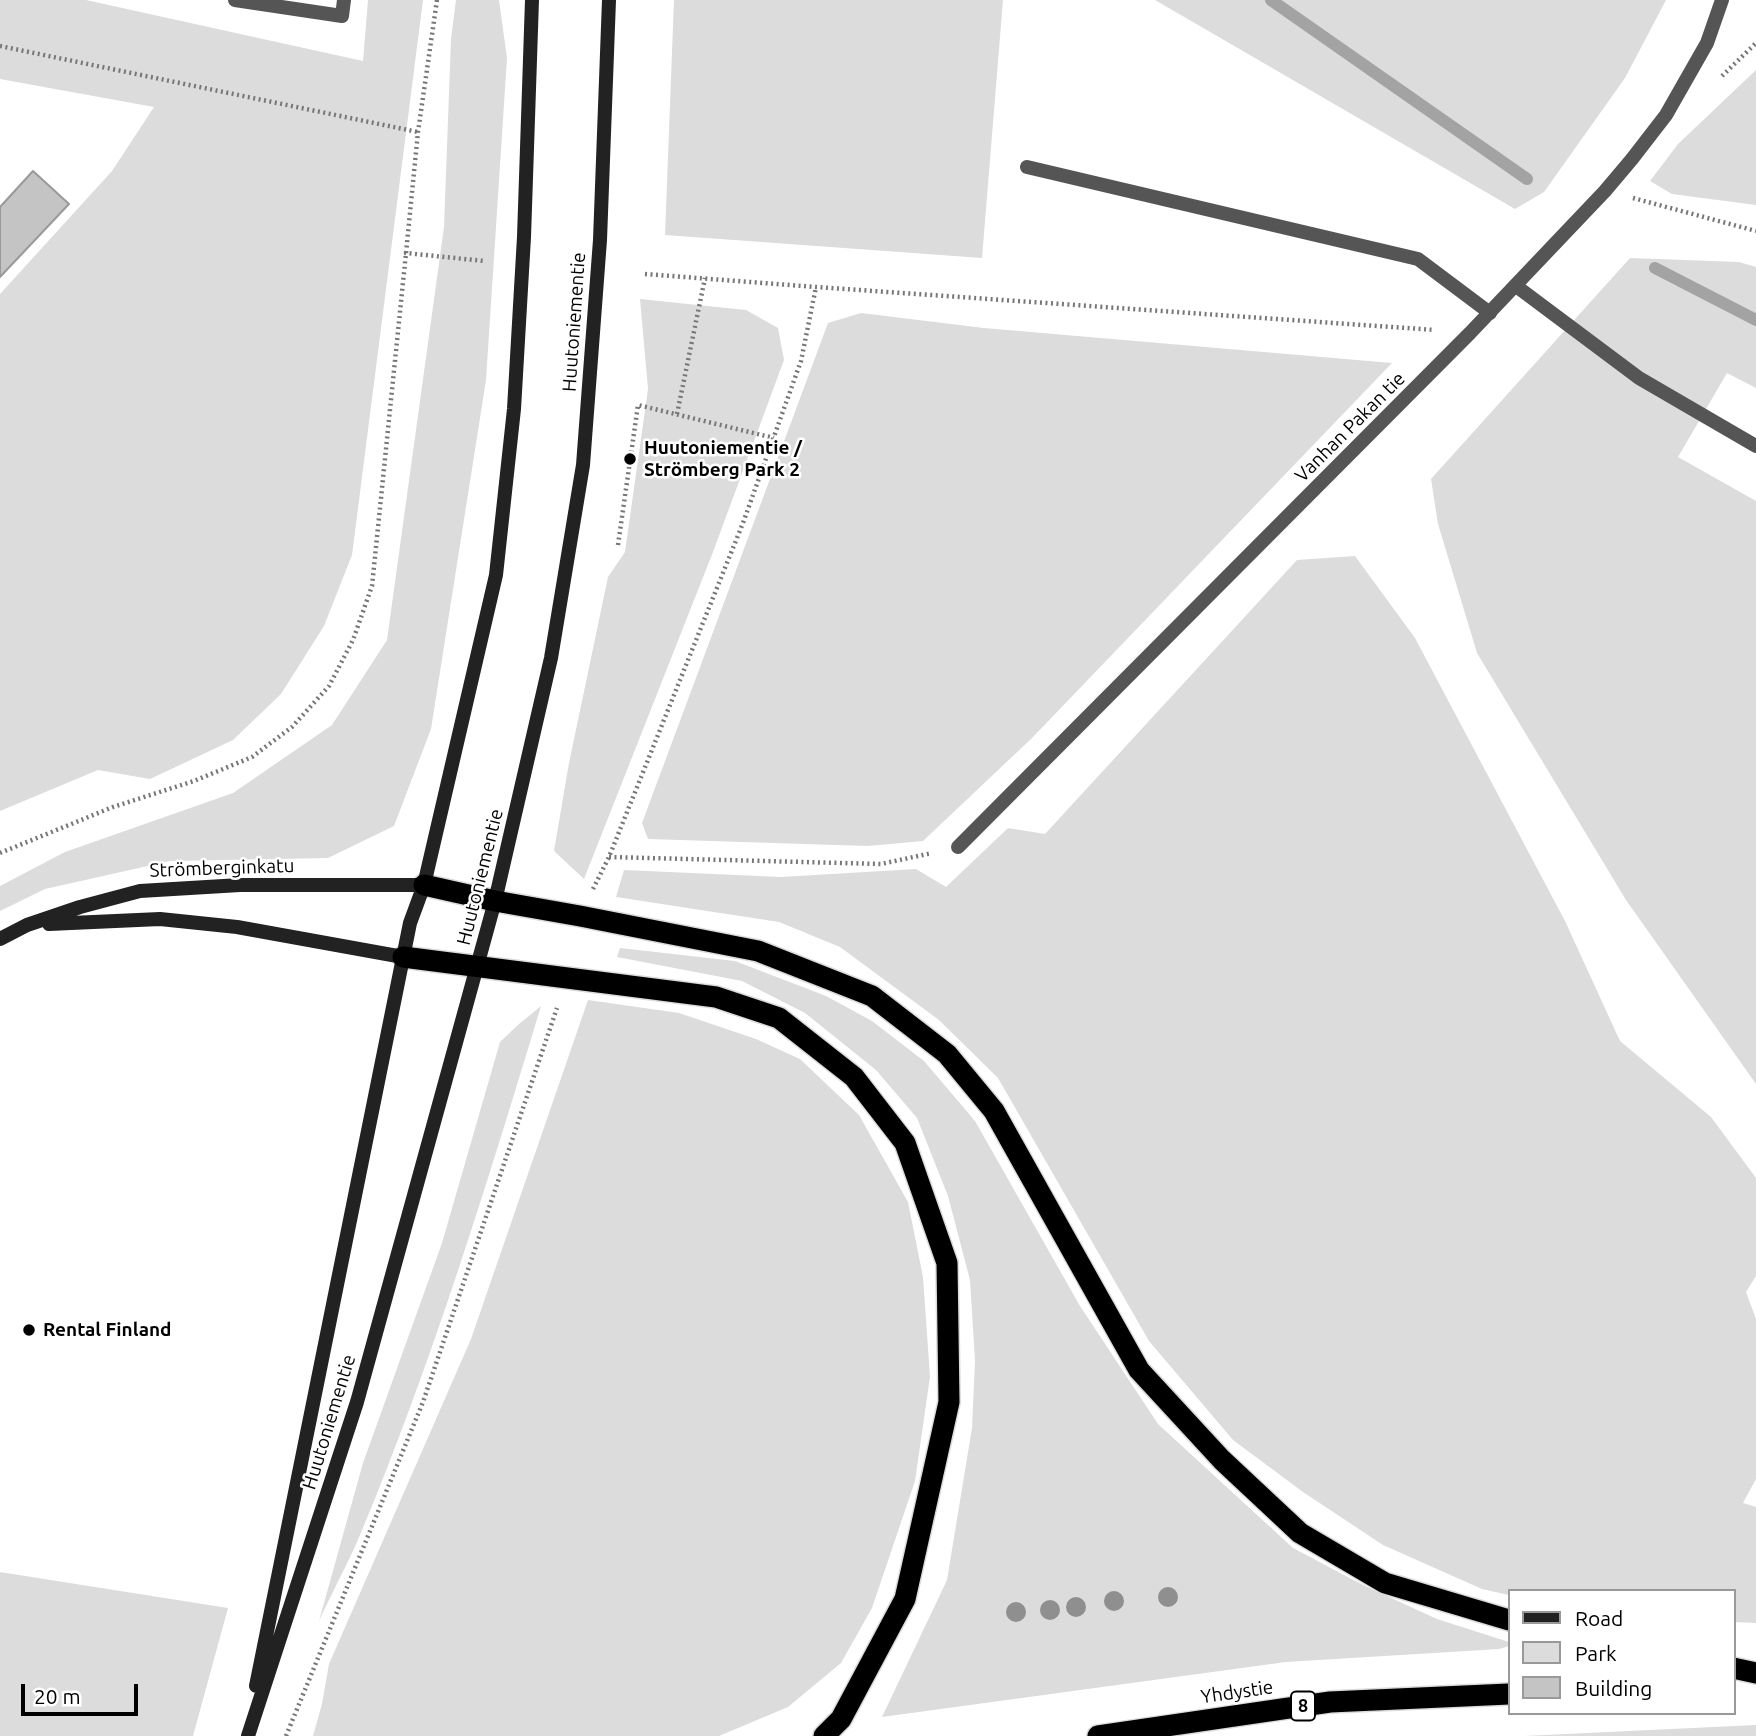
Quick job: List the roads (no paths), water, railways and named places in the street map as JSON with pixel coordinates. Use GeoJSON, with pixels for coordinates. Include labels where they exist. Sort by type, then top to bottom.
{"type":"FeatureCollection","features":[{"type":"Feature","properties":{"kind":"highway"},"geometry":{"type":"LineString","coordinates":[[425,884],[495,901],[758,951],[872,996],[947,1054],[994,1111],[1139,1370],[1222,1460],[1300,1533],[1385,1583],[1508,1619]]}},
{"type":"Feature","properties":{"kind":"highway"},"geometry":{"type":"LineString","coordinates":[[403,957],[716,997],[779,1018],[854,1077],[905,1143],[947,1263],[949,1402],[905,1599],[841,1719],[824,1736]]}},
{"type":"Feature","properties":{"kind":"highway"},"geometry":{"type":"LineString","coordinates":[[1735,1668],[1756,1673]]}},
{"type":"Feature","properties":{"kind":"highway"},"geometry":{"type":"LineString","coordinates":[[1735,1684],[1756,1683]]}},
{"type":"Feature","properties":{"kind":"highway","name":"Yhdystie"},"geometry":{"type":"LineString","coordinates":[[1098,1736],[1330,1702],[1508,1694]]}},
{"type":"Feature","properties":{"kind":"main road","name":"Huutoniementie"},"geometry":{"type":"LineString","coordinates":[[247,1736],[410,923],[425,884],[496,575],[514,409],[524,237],[532,0]]}},
{"type":"Feature","properties":{"kind":"main road","name":"Huutoniementie"},"geometry":{"type":"LineString","coordinates":[[247,1736],[357,1402],[495,901],[551,658],[583,465],[600,240],[609,0]]}},
{"type":"Feature","properties":{"kind":"main road","name":"Strömberginkatu"},"geometry":{"type":"LineString","coordinates":[[0,939],[27,925],[79,907],[140,891],[240,885],[425,884]]}},
{"type":"Feature","properties":{"kind":"main road","name":"Strömberginkatu"},"geometry":{"type":"LineString","coordinates":[[27,925],[160,919],[237,927],[403,957]]}},
{"type":"Feature","properties":{"kind":"street"},"geometry":{"type":"LineString","coordinates":[[235,0],[342,16],[344,0]]}},
{"type":"Feature","properties":{"kind":"street","name":"Vanhan Pakan tie"},"geometry":{"type":"LineString","coordinates":[[958,847],[1471,333],[1605,191],[1667,115],[1707,43],[1722,0]]}},
{"type":"Feature","properties":{"kind":"street"},"geometry":{"type":"LineString","coordinates":[[1027,167],[1418,259],[1490,313]]}},
{"type":"Feature","properties":{"kind":"street"},"geometry":{"type":"LineString","coordinates":[[1516,286],[1639,378],[1756,446]]}},
{"type":"Feature","properties":{"kind":"waterway"},"geometry":{"type":"LineString","coordinates":[[1271,0],[1527,179]]}},
{"type":"Feature","properties":{"kind":"waterway"},"geometry":{"type":"LineString","coordinates":[[1655,268],[1756,320]]}},
{"type":"Feature","properties":{"kind":"place","name":"Huutoniementie / Strömberg Park 2"},"geometry":{"type":"Point","coordinates":[630,459]}},
{"type":"Feature","properties":{"kind":"place","name":"Rental Finland"},"geometry":{"type":"Point","coordinates":[29,1330]}}]}
